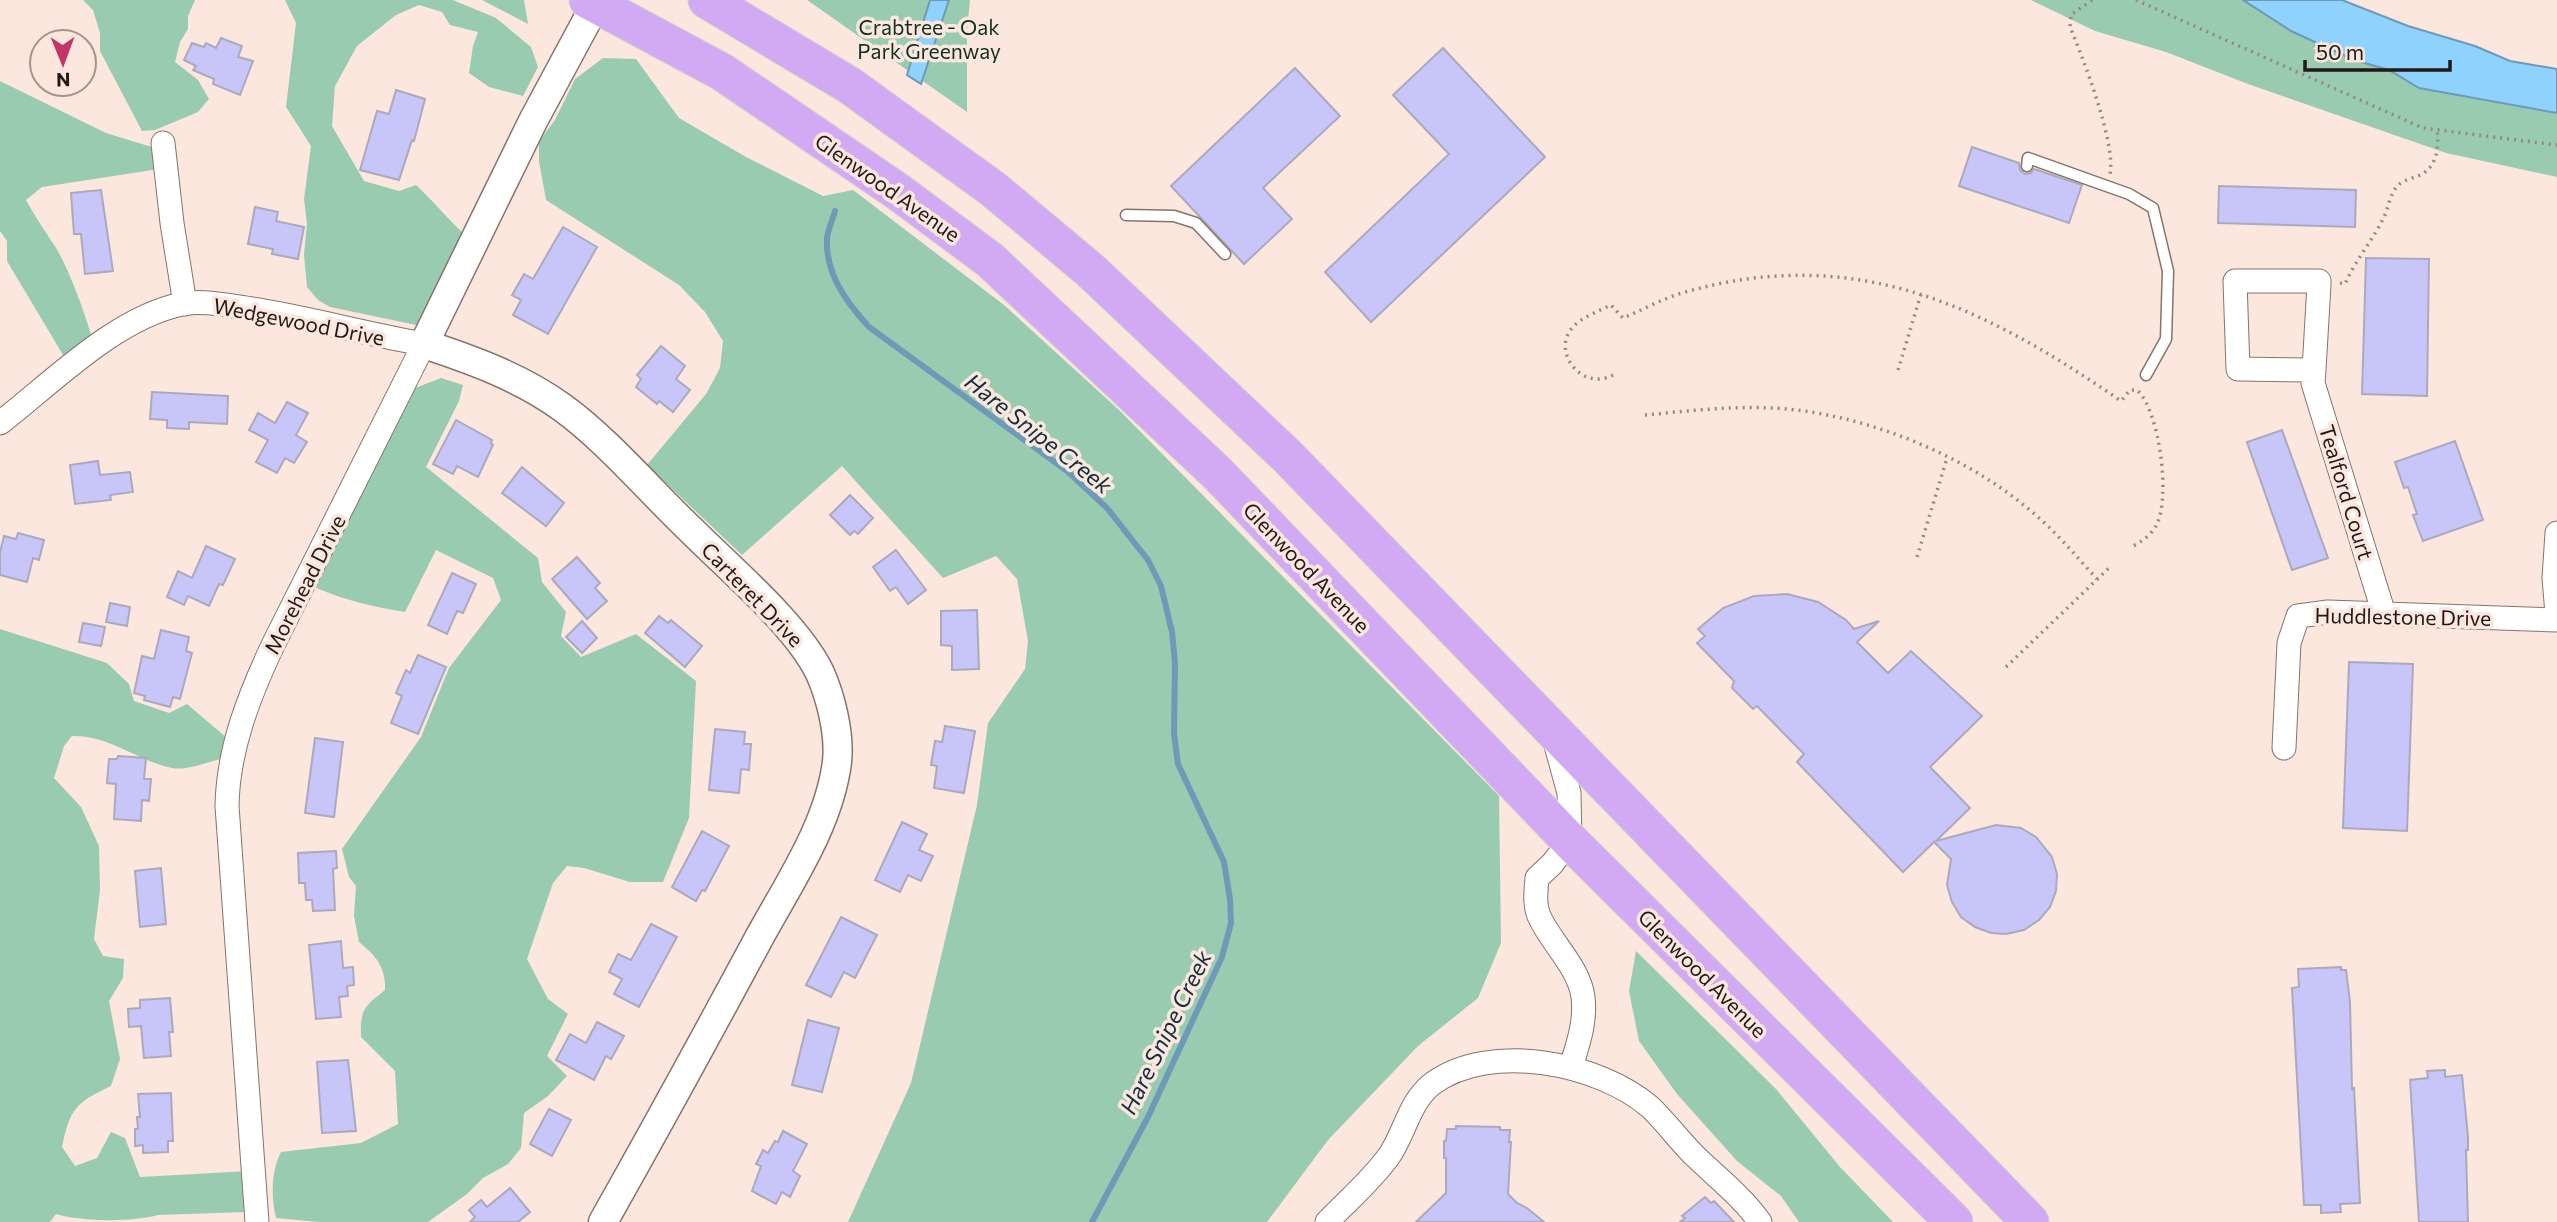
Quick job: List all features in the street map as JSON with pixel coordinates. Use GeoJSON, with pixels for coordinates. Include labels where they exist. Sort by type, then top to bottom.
{"type":"FeatureCollection","features":[{"type":"Feature","properties":{"kind":"highway"},"geometry":{"type":"LineString","coordinates":[[707,0],[849,85],[993,189],[1090,270],[1287,456],[2030,1222]]}},
{"type":"Feature","properties":{"kind":"highway","name":"Glenwood Avenue"},"geometry":{"type":"LineString","coordinates":[[594,1],[722,72],[897,191],[990,260],[1217,473],[1570,841],[1954,1222]]}},
{"type":"Feature","properties":{"kind":"street","name":"Morehead Drive"},"geometry":{"type":"LineString","coordinates":[[257,1222],[227,806],[237,735],[254,684],[594,1]]}},
{"type":"Feature","properties":{"kind":"street"},"geometry":{"type":"LineString","coordinates":[[163,144],[185,304]]}},
{"type":"Feature","properties":{"kind":"street"},"geometry":{"type":"LineString","coordinates":[[2314,370],[2238,369],[2235,281],[2319,281],[2319,284]]}},
{"type":"Feature","properties":{"kind":"street","name":"Tealford Court"},"geometry":{"type":"LineString","coordinates":[[2319,284],[2313,383],[2384,614]]}},
{"type":"Feature","properties":{"kind":"street","name":"Wedgewood Drive"},"geometry":{"type":"LineString","coordinates":[[0,424],[63,370],[99,344],[153,314],[185,304],[214,303],[265,311],[424,344]]}},
{"type":"Feature","properties":{"kind":"street","name":"Carteret Drive"},"geometry":{"type":"LineString","coordinates":[[424,344],[484,365],[520,382],[565,409],[596,437],[752,590],[809,652],[821,676],[833,720],[837,761],[824,815],[707,1038],[603,1222]]}},
{"type":"Feature","properties":{"kind":"street"},"geometry":{"type":"LineString","coordinates":[[2557,533],[2554,578],[2557,614]]}},
{"type":"Feature","properties":{"kind":"street","name":"Huddlestone Drive"},"geometry":{"type":"LineString","coordinates":[[2284,748],[2289,643],[2298,615],[2328,612],[2557,620]]}},
{"type":"Feature","properties":{"kind":"street"},"geometry":{"type":"LineString","coordinates":[[1552,731],[1569,793],[1570,841],[1537,878],[1535,899],[1538,915],[1567,961],[1582,995],[1581,1034],[1571,1067]]}},
{"type":"Feature","properties":{"kind":"street"},"geometry":{"type":"LineString","coordinates":[[1327,1222],[1390,1155],[1416,1101],[1430,1085],[1466,1066],[1493,1062],[1527,1062],[1571,1067],[1620,1086],[1649,1107],[1760,1222]]}},
{"type":"Feature","properties":{"kind":"lane"},"geometry":{"type":"LineString","coordinates":[[2027,166],[2028,158],[2129,194],[2153,208],[2168,271],[2166,339],[2146,375]]}},
{"type":"Feature","properties":{"kind":"lane"},"geometry":{"type":"LineString","coordinates":[[1126,215],[1174,216],[1196,223],[1225,254]]}},
{"type":"Feature","properties":{"kind":"path"},"geometry":{"type":"LineString","coordinates":[[2092,0],[2071,15],[2070,27],[2112,155],[2107,186]]}},
{"type":"Feature","properties":{"kind":"path"},"geometry":{"type":"LineString","coordinates":[[2136,0],[2423,128],[2557,145]]}},
{"type":"Feature","properties":{"kind":"path"},"geometry":{"type":"LineString","coordinates":[[2319,284],[2345,284],[2382,222],[2395,188],[2427,171],[2434,162],[2438,147],[2437,130]]}},
{"type":"Feature","properties":{"kind":"path"},"geometry":{"type":"LineString","coordinates":[[1613,375],[1604,380],[1595,380],[1578,373],[1569,363],[1566,344],[1572,328],[1611,305],[1623,318],[1679,294],[1721,283],[1759,276],[1815,274],[1872,281],[1921,294],[1977,315],[2022,338],[2061,359],[2121,401],[2130,390],[2137,390],[2141,394],[2149,407],[2157,437],[2163,505],[2156,527],[2131,547]]}},
{"type":"Feature","properties":{"kind":"path"},"geometry":{"type":"LineString","coordinates":[[1898,370],[1921,294]]}},
{"type":"Feature","properties":{"kind":"path"},"geometry":{"type":"LineString","coordinates":[[1645,415],[1728,408],[1774,408],[1820,414],[1867,425],[1923,446],[1988,480],[2025,506],[2056,533],[2097,579]]}},
{"type":"Feature","properties":{"kind":"path"},"geometry":{"type":"LineString","coordinates":[[1917,557],[1947,458]]}},
{"type":"Feature","properties":{"kind":"path"},"geometry":{"type":"LineString","coordinates":[[2006,667],[2110,567]]}},
{"type":"Feature","properties":{"kind":"green space"},"geometry":{"type":"Polygon","coordinates":[[[83,0],[195,0],[188,16],[188,29],[180,42],[175,62],[198,80],[209,99],[198,112],[155,130],[142,131],[100,51],[100,33],[93,10],[83,0]]]}},
{"type":"Feature","properties":{"kind":"green space"},"geometry":{"type":"Polygon","coordinates":[[[285,0],[453,0],[496,18],[531,47],[538,67],[523,96],[489,87],[469,73],[478,32],[450,25],[442,12],[419,5],[396,15],[357,46],[335,86],[332,126],[364,181],[399,191],[416,185],[465,235],[421,326],[330,307],[318,300],[307,287],[304,255],[307,224],[304,199],[311,146],[286,107],[296,23],[285,0]]]}},
{"type":"Feature","properties":{"kind":"green space"},"geometry":{"type":"Polygon","coordinates":[[[482,0],[524,0],[528,24],[482,0]]]}},
{"type":"Feature","properties":{"kind":"green space","name":"Crabtree - Oak Park Greenway"},"geometry":{"type":"Polygon","coordinates":[[[807,0],[970,0],[967,30],[967,112],[807,0]]]}},
{"type":"Feature","properties":{"kind":"green space"},"geometry":{"type":"Polygon","coordinates":[[[2031,0],[2252,0],[2557,102],[2557,177],[2446,153],[2248,84],[2166,52],[2095,31],[2031,0]]]}},
{"type":"Feature","properties":{"kind":"green space"},"geometry":{"type":"Polygon","coordinates":[[[603,58],[636,59],[679,118],[746,157],[823,196],[853,190],[1004,305],[1119,410],[1499,796],[1501,943],[1478,998],[1418,1046],[1328,1140],[1267,1222],[848,1222],[911,1083],[977,805],[988,723],[1025,669],[1028,641],[1017,579],[996,556],[943,578],[842,466],[742,555],[647,465],[706,394],[720,368],[723,341],[705,312],[679,285],[546,200],[539,161],[539,141],[555,120],[575,79],[603,58]]]}},
{"type":"Feature","properties":{"kind":"green space"},"geometry":{"type":"Polygon","coordinates":[[[0,81],[28,95],[28,98],[35,98],[106,133],[155,148],[159,169],[42,187],[26,200],[66,268],[93,341],[66,360],[7,261],[7,241],[0,231],[0,81]]]}},
{"type":"Feature","properties":{"kind":"green space"},"geometry":{"type":"Polygon","coordinates":[[[441,378],[463,385],[459,401],[426,467],[538,558],[542,582],[566,612],[561,636],[581,657],[636,634],[696,681],[689,818],[663,882],[630,882],[584,868],[567,866],[553,883],[527,959],[548,999],[568,1014],[547,1056],[567,1076],[548,1096],[524,1113],[521,1148],[508,1164],[483,1178],[467,1194],[428,1222],[319,1222],[276,1218],[273,1184],[275,1167],[281,1152],[361,1143],[398,1124],[395,1071],[361,1037],[361,1020],[365,1009],[385,990],[385,982],[379,963],[359,942],[354,916],[356,886],[349,877],[342,849],[421,737],[449,668],[501,600],[493,578],[436,550],[405,612],[336,596],[314,587],[410,390],[441,378]]]}},
{"type":"Feature","properties":{"kind":"green space"},"geometry":{"type":"Polygon","coordinates":[[[0,629],[107,663],[129,684],[134,701],[169,713],[187,704],[227,738],[221,759],[178,769],[159,765],[111,744],[86,737],[72,736],[64,746],[54,778],[81,807],[99,846],[100,890],[94,939],[103,956],[124,959],[123,978],[109,1001],[120,1059],[111,1086],[89,1097],[72,1115],[62,1147],[75,1166],[97,1158],[111,1132],[125,1138],[140,1177],[249,1171],[246,1212],[108,1220],[80,1219],[56,1214],[50,1222],[0,1222],[0,629]]]}},
{"type":"Feature","properties":{"kind":"green space"},"geometry":{"type":"Polygon","coordinates":[[[1636,951],[1776,1089],[1840,1167],[1893,1222],[1799,1222],[1781,1196],[1737,1161],[1677,1094],[1639,1041],[1629,991],[1636,951]]]}},
{"type":"Feature","properties":{"kind":"water"},"geometry":{"type":"Polygon","coordinates":[[[930,0],[949,0],[921,84],[907,75],[930,0]]]}},
{"type":"Feature","properties":{"kind":"water"},"geometry":{"type":"Polygon","coordinates":[[[2243,0],[2342,0],[2408,26],[2475,46],[2510,61],[2557,69],[2557,113],[2419,88],[2389,70],[2354,60],[2291,31],[2243,0]]]}},
{"type":"Feature","properties":{"kind":"building"},"geometry":{"type":"Polygon","coordinates":[[[221,38],[242,46],[238,57],[253,61],[240,95],[213,84],[214,79],[193,70],[196,66],[184,60],[192,43],[204,47],[206,43],[216,48],[221,38]]]}},
{"type":"Feature","properties":{"kind":"building"},"geometry":{"type":"Polygon","coordinates":[[[1443,48],[1545,157],[1371,322],[1325,272],[1449,154],[1393,95],[1443,48]]]}},
{"type":"Feature","properties":{"kind":"building"},"geometry":{"type":"Polygon","coordinates":[[[1295,68],[1340,116],[1263,188],[1292,219],[1244,264],[1171,186],[1295,68]]]}},
{"type":"Feature","properties":{"kind":"building"},"geometry":{"type":"Polygon","coordinates":[[[396,90],[425,99],[414,141],[412,140],[399,180],[360,170],[377,111],[389,114],[396,90]]]}},
{"type":"Feature","properties":{"kind":"building"},"geometry":{"type":"Polygon","coordinates":[[[1972,147],[2019,163],[2020,170],[2025,174],[2034,169],[2082,185],[2069,223],[1959,186],[1972,147]]]}},
{"type":"Feature","properties":{"kind":"building"},"geometry":{"type":"Polygon","coordinates":[[[2219,186],[2356,190],[2355,227],[2218,223],[2219,186]]]}},
{"type":"Feature","properties":{"kind":"building"},"geometry":{"type":"Polygon","coordinates":[[[101,190],[113,271],[85,274],[81,234],[74,234],[71,193],[101,190]]]}},
{"type":"Feature","properties":{"kind":"building"},"geometry":{"type":"Polygon","coordinates":[[[255,207],[278,212],[276,221],[304,227],[298,259],[272,254],[273,249],[248,244],[255,207]]]}},
{"type":"Feature","properties":{"kind":"building"},"geometry":{"type":"Polygon","coordinates":[[[563,227],[597,247],[548,334],[513,315],[521,300],[512,295],[524,274],[533,279],[563,227]]]}},
{"type":"Feature","properties":{"kind":"building"},"geometry":{"type":"Polygon","coordinates":[[[2366,258],[2429,259],[2427,396],[2362,394],[2366,258]]]}},
{"type":"Feature","properties":{"kind":"building"},"geometry":{"type":"Polygon","coordinates":[[[661,346],[685,366],[676,379],[690,390],[673,412],[659,401],[657,404],[636,387],[641,379],[637,375],[661,346]]]}},
{"type":"Feature","properties":{"kind":"building"},"geometry":{"type":"Polygon","coordinates":[[[152,392],[228,396],[227,424],[189,422],[189,429],[167,428],[167,420],[150,419],[152,392]]]}},
{"type":"Feature","properties":{"kind":"building"},"geometry":{"type":"Polygon","coordinates":[[[287,402],[308,413],[296,435],[307,442],[294,463],[285,458],[277,473],[256,462],[268,440],[249,430],[258,413],[275,423],[287,402]]]}},
{"type":"Feature","properties":{"kind":"building"},"geometry":{"type":"Polygon","coordinates":[[[456,420],[492,440],[493,445],[478,477],[457,466],[453,474],[433,464],[456,420]]]}},
{"type":"Feature","properties":{"kind":"building"},"geometry":{"type":"Polygon","coordinates":[[[2282,430],[2328,558],[2292,570],[2247,442],[2282,430]]]}},
{"type":"Feature","properties":{"kind":"building"},"geometry":{"type":"Polygon","coordinates":[[[2455,441],[2483,520],[2423,541],[2413,515],[2417,514],[2408,487],[2404,488],[2395,462],[2455,441]]]}},
{"type":"Feature","properties":{"kind":"building"},"geometry":{"type":"Polygon","coordinates":[[[98,461],[100,475],[130,472],[133,492],[110,495],[111,500],[75,504],[70,465],[98,461]]]}},
{"type":"Feature","properties":{"kind":"building"},"geometry":{"type":"Polygon","coordinates":[[[522,467],[564,503],[546,526],[502,493],[522,467]]]}},
{"type":"Feature","properties":{"kind":"building"},"geometry":{"type":"Polygon","coordinates":[[[850,495],[873,518],[858,534],[854,531],[850,535],[830,515],[850,495]]]}},
{"type":"Feature","properties":{"kind":"building"},"geometry":{"type":"Polygon","coordinates":[[[18,533],[44,540],[39,560],[33,558],[27,582],[0,575],[0,552],[4,536],[16,539],[18,533]]]}},
{"type":"Feature","properties":{"kind":"building"},"geometry":{"type":"Polygon","coordinates":[[[206,546],[235,559],[209,606],[188,596],[184,605],[167,597],[178,571],[192,578],[206,546]]]}},
{"type":"Feature","properties":{"kind":"building"},"geometry":{"type":"Polygon","coordinates":[[[896,550],[926,590],[908,604],[896,587],[890,591],[873,567],[896,550]]]}},
{"type":"Feature","properties":{"kind":"building"},"geometry":{"type":"Polygon","coordinates":[[[577,557],[600,583],[595,588],[607,601],[587,619],[552,579],[577,557]]]}},
{"type":"Feature","properties":{"kind":"building"},"geometry":{"type":"Polygon","coordinates":[[[452,573],[476,584],[463,613],[457,611],[447,634],[428,625],[452,573]]]}},
{"type":"Feature","properties":{"kind":"building"},"geometry":{"type":"Polygon","coordinates":[[[1787,594],[1818,602],[1846,620],[1854,629],[1879,621],[1857,642],[1888,673],[1911,651],[1982,716],[1930,767],[1970,808],[1936,841],[1996,825],[2021,828],[2036,837],[2052,857],[2057,874],[2056,891],[2050,907],[2039,920],[2024,930],[2006,934],[1991,933],[1975,927],[1961,917],[1952,902],[1947,885],[1951,859],[1934,842],[1903,872],[1797,762],[1804,754],[1757,706],[1753,709],[1732,688],[1734,681],[1697,643],[1705,636],[1698,629],[1723,608],[1754,596],[1787,594]]]}},
{"type":"Feature","properties":{"kind":"building"},"geometry":{"type":"Polygon","coordinates":[[[110,603],[130,607],[127,626],[106,622],[110,603]]]}},
{"type":"Feature","properties":{"kind":"building"},"geometry":{"type":"Polygon","coordinates":[[[977,610],[979,669],[952,670],[952,646],[941,645],[941,611],[977,610]]]}},
{"type":"Feature","properties":{"kind":"building"},"geometry":{"type":"Polygon","coordinates":[[[659,616],[668,623],[671,620],[702,646],[685,667],[645,633],[659,616]]]}},
{"type":"Feature","properties":{"kind":"building"},"geometry":{"type":"Polygon","coordinates":[[[582,621],[597,638],[582,653],[566,637],[582,621]]]}},
{"type":"Feature","properties":{"kind":"building"},"geometry":{"type":"Polygon","coordinates":[[[83,623],[105,627],[101,646],[79,642],[83,623]]]}},
{"type":"Feature","properties":{"kind":"building"},"geometry":{"type":"Polygon","coordinates":[[[161,630],[189,637],[186,651],[192,653],[180,699],[173,697],[170,707],[144,700],[145,696],[134,693],[142,656],[154,659],[161,630]]]}},
{"type":"Feature","properties":{"kind":"building"},"geometry":{"type":"Polygon","coordinates":[[[418,655],[446,667],[418,734],[391,723],[402,696],[396,693],[406,670],[410,673],[418,655]]]}},
{"type":"Feature","properties":{"kind":"building"},"geometry":{"type":"Polygon","coordinates":[[[2349,662],[2413,664],[2407,831],[2343,828],[2349,662]]]}},
{"type":"Feature","properties":{"kind":"building"},"geometry":{"type":"Polygon","coordinates":[[[945,726],[975,731],[964,793],[934,788],[937,766],[931,765],[935,741],[942,742],[945,726]]]}},
{"type":"Feature","properties":{"kind":"building"},"geometry":{"type":"Polygon","coordinates":[[[715,729],[745,732],[744,744],[751,744],[749,770],[741,769],[739,793],[709,790],[715,729]]]}},
{"type":"Feature","properties":{"kind":"building"},"geometry":{"type":"Polygon","coordinates":[[[315,738],[343,742],[334,817],[305,813],[315,738]]]}},
{"type":"Feature","properties":{"kind":"building"},"geometry":{"type":"Polygon","coordinates":[[[118,756],[146,758],[144,779],[151,779],[149,801],[142,800],[141,821],[114,819],[116,784],[107,783],[109,759],[117,759],[118,756]]]}},
{"type":"Feature","properties":{"kind":"building"},"geometry":{"type":"Polygon","coordinates":[[[902,822],[927,834],[919,850],[933,856],[921,881],[908,875],[900,892],[875,880],[902,822]]]}},
{"type":"Feature","properties":{"kind":"building"},"geometry":{"type":"Polygon","coordinates":[[[702,831],[729,846],[705,891],[702,890],[696,901],[672,887],[702,831]]]}},
{"type":"Feature","properties":{"kind":"building"},"geometry":{"type":"Polygon","coordinates":[[[336,851],[337,868],[333,869],[335,910],[313,911],[312,900],[306,900],[305,883],[299,883],[298,853],[336,851]]]}},
{"type":"Feature","properties":{"kind":"building"},"geometry":{"type":"Polygon","coordinates":[[[161,868],[166,924],[140,927],[135,871],[161,868]]]}},
{"type":"Feature","properties":{"kind":"building"},"geometry":{"type":"Polygon","coordinates":[[[841,917],[877,935],[855,978],[844,972],[831,997],[806,985],[841,917]]]}},
{"type":"Feature","properties":{"kind":"building"},"geometry":{"type":"Polygon","coordinates":[[[651,924],[677,937],[639,1007],[614,994],[622,979],[609,972],[618,954],[631,960],[651,924]]]}},
{"type":"Feature","properties":{"kind":"building"},"geometry":{"type":"Polygon","coordinates":[[[341,941],[343,968],[353,967],[354,985],[347,986],[348,996],[339,997],[341,1017],[316,1019],[309,945],[341,941]]]}},
{"type":"Feature","properties":{"kind":"building"},"geometry":{"type":"Polygon","coordinates":[[[2341,967],[2341,970],[2346,970],[2350,1002],[2352,1089],[2354,1088],[2360,1203],[2340,1204],[2341,1212],[2321,1213],[2321,1205],[2304,1205],[2292,988],[2299,987],[2298,969],[2341,967]]]}},
{"type":"Feature","properties":{"kind":"building"},"geometry":{"type":"Polygon","coordinates":[[[170,998],[173,1032],[169,1032],[171,1056],[144,1058],[141,1026],[129,1027],[128,1009],[140,1008],[140,1000],[170,998]]]}},
{"type":"Feature","properties":{"kind":"building"},"geometry":{"type":"Polygon","coordinates":[[[808,1020],[839,1028],[822,1092],[792,1085],[808,1020]]]}},
{"type":"Feature","properties":{"kind":"building"},"geometry":{"type":"Polygon","coordinates":[[[597,1022],[624,1036],[611,1059],[606,1056],[594,1080],[556,1060],[570,1034],[586,1043],[597,1022]]]}},
{"type":"Feature","properties":{"kind":"building"},"geometry":{"type":"Polygon","coordinates":[[[348,1060],[356,1131],[322,1133],[317,1062],[348,1060]]]}},
{"type":"Feature","properties":{"kind":"building"},"geometry":{"type":"Polygon","coordinates":[[[2445,1070],[2445,1077],[2462,1075],[2468,1137],[2468,1222],[2419,1222],[2410,1080],[2428,1078],[2427,1071],[2445,1070]]]}},
{"type":"Feature","properties":{"kind":"building"},"geometry":{"type":"Polygon","coordinates":[[[171,1093],[173,1141],[168,1141],[168,1152],[143,1153],[143,1145],[135,1146],[137,1117],[140,1117],[138,1094],[171,1093]]]}},
{"type":"Feature","properties":{"kind":"building"},"geometry":{"type":"Polygon","coordinates":[[[549,1109],[571,1120],[552,1156],[530,1144],[549,1109]]]}},
{"type":"Feature","properties":{"kind":"building"},"geometry":{"type":"Polygon","coordinates":[[[1456,1126],[1500,1127],[1500,1130],[1510,1130],[1508,1194],[1544,1222],[1416,1222],[1446,1193],[1444,1141],[1447,1129],[1456,1129],[1456,1126]]]}},
{"type":"Feature","properties":{"kind":"building"},"geometry":{"type":"Polygon","coordinates":[[[783,1131],[807,1144],[793,1171],[800,1176],[790,1197],[782,1192],[776,1204],[752,1191],[761,1166],[756,1164],[763,1150],[768,1153],[783,1131]]]}},
{"type":"Feature","properties":{"kind":"building"},"geometry":{"type":"Polygon","coordinates":[[[510,1188],[530,1212],[518,1222],[470,1222],[475,1217],[469,1210],[481,1200],[487,1207],[510,1188]]]}},
{"type":"Feature","properties":{"kind":"building"},"geometry":{"type":"Polygon","coordinates":[[[1705,1197],[1711,1203],[1714,1201],[1734,1222],[1680,1222],[1685,1218],[1682,1216],[1705,1197]]]}},
{"type":"Feature","properties":{"kind":"waterway","name":"Hare Snipe Creek"},"geometry":{"type":"LineString","coordinates":[[835,211],[827,238],[829,263],[845,297],[869,327],[1067,471],[1107,508],[1148,560],[1161,586],[1172,632],[1175,663],[1174,734],[1178,764],[1224,862],[1231,923],[1222,957],[1148,1117],[1092,1222]]}}]}
